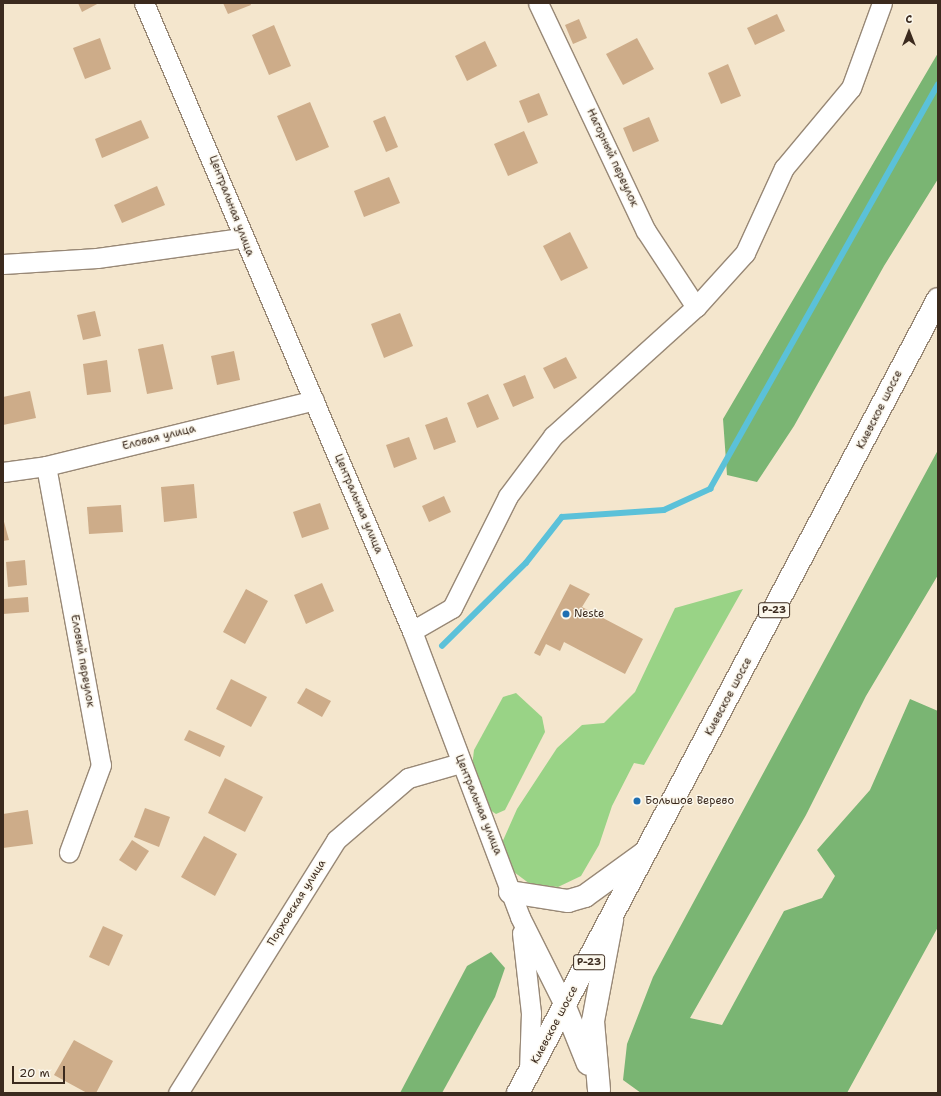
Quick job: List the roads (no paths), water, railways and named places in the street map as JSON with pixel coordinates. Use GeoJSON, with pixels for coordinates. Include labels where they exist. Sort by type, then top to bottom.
{"type":"FeatureCollection","features":[{"type":"Feature","properties":{"kind":"main road","name":"Киевское шоссе"},"geometry":{"type":"LineString","coordinates":[[518,1093],[613,917],[938,299]]}},
{"type":"Feature","properties":{"kind":"main road"},"geometry":{"type":"LineString","coordinates":[[510,892],[568,901],[585,896],[647,851]]}},
{"type":"Feature","properties":{"kind":"main road"},"geometry":{"type":"LineString","coordinates":[[600,1092],[593,1021],[613,917]]}},
{"type":"Feature","properties":{"kind":"main road"},"geometry":{"type":"LineString","coordinates":[[565,1007],[600,1092]]}},
{"type":"Feature","properties":{"kind":"street","name":"Центральная улица"},"geometry":{"type":"LineString","coordinates":[[144,3],[218,171],[242,238],[314,400],[412,631],[460,763],[493,839],[510,892],[520,917],[565,1007]]}},
{"type":"Feature","properties":{"kind":"street","name":"Нагорный переулок"},"geometry":{"type":"LineString","coordinates":[[538,3],[646,231],[696,307]]}},
{"type":"Feature","properties":{"kind":"street"},"geometry":{"type":"LineString","coordinates":[[412,631],[452,608],[508,496],[553,436],[696,307],[745,252],[784,168],[851,88],[882,3]]}},
{"type":"Feature","properties":{"kind":"street"},"geometry":{"type":"LineString","coordinates":[[3,264],[97,258],[242,238]]}},
{"type":"Feature","properties":{"kind":"street","name":"Еловая улица"},"geometry":{"type":"LineString","coordinates":[[3,472],[46,466],[314,400]]}},
{"type":"Feature","properties":{"kind":"street","name":"Еловый переулок"},"geometry":{"type":"LineString","coordinates":[[46,466],[101,765],[69,852]]}},
{"type":"Feature","properties":{"kind":"street","name":"Порховская улица"},"geometry":{"type":"LineString","coordinates":[[178,1093],[336,840],[408,778],[460,763]]}},
{"type":"Feature","properties":{"kind":"street"},"geometry":{"type":"LineString","coordinates":[[520,917],[531,1012],[529,1072]]}},
{"type":"Feature","properties":{"kind":"waterway"},"geometry":{"type":"LineString","coordinates":[[442,646],[526,563],[562,517],[664,510],[710,489],[938,85]]}},
{"type":"Feature","properties":{"kind":"place","name":"Neste"},"geometry":{"type":"Point","coordinates":[566,614]}},
{"type":"Feature","properties":{"kind":"place","name":"Большое Верево"},"geometry":{"type":"Point","coordinates":[637,801]}}]}
